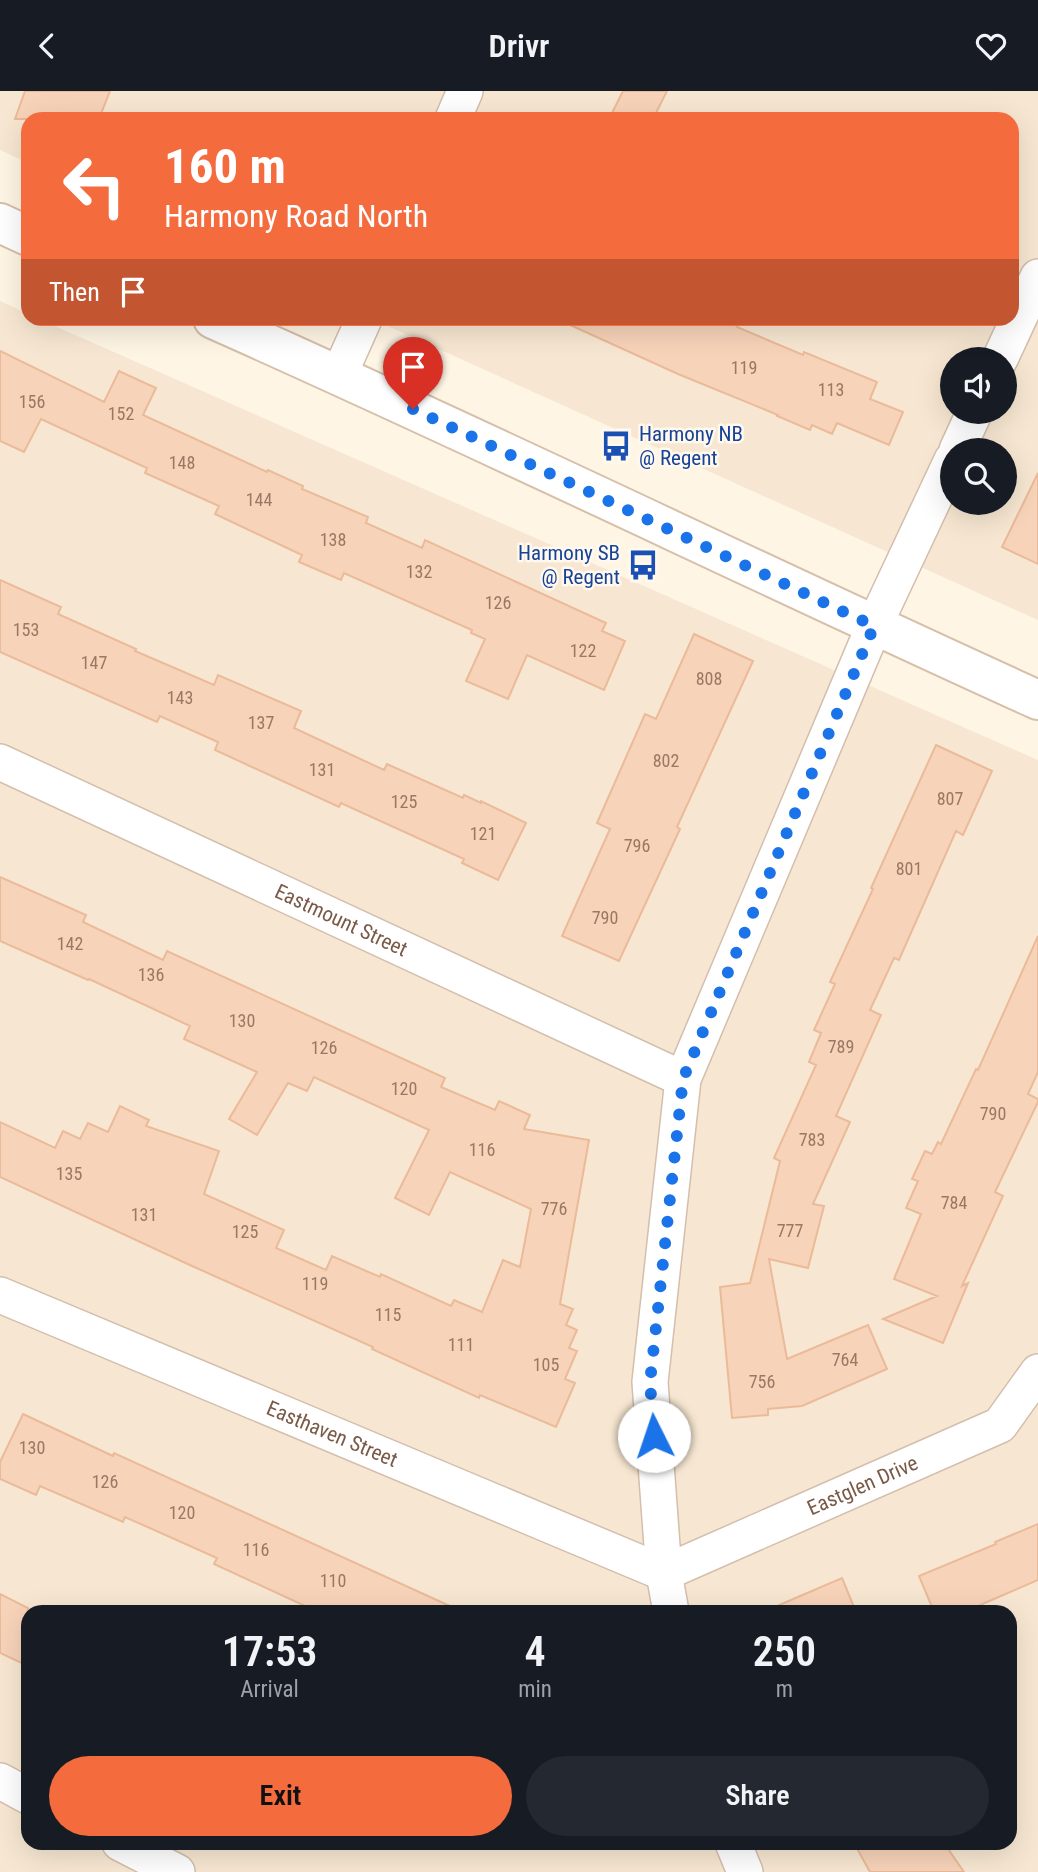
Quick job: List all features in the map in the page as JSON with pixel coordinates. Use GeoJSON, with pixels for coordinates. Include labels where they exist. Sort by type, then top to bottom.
{"type":"FeatureCollection","features":[{"type":"Feature","properties":{"kind":"main road"},"geometry":{"type":"LineString","coordinates":[[0,223],[21,233]]}},
{"type":"Feature","properties":{"kind":"main road"},"geometry":{"type":"LineString","coordinates":[[229,326],[1038,700]]}},
{"type":"Feature","properties":{"kind":"street"},"geometry":{"type":"LineString","coordinates":[[456,112],[465,91]]}},
{"type":"Feature","properties":{"kind":"street"},"geometry":{"type":"LineString","coordinates":[[1019,318],[1038,277]]}},
{"type":"Feature","properties":{"kind":"street"},"geometry":{"type":"LineString","coordinates":[[339,375],[361,326]]}},
{"type":"Feature","properties":{"kind":"street"},"geometry":{"type":"LineString","coordinates":[[1006,347],[1015,326]]}},
{"type":"Feature","properties":{"kind":"street"},"geometry":{"type":"LineString","coordinates":[[670,1605],[664,1573],[650,1382],[683,1079],[874,626],[940,486]]}},
{"type":"Feature","properties":{"kind":"street","name":"Eastmount Street"},"geometry":{"type":"LineString","coordinates":[[0,762],[683,1079]]}},
{"type":"Feature","properties":{"kind":"street","name":"Easthaven Street"},"geometry":{"type":"LineString","coordinates":[[0,1295],[664,1573]]}},
{"type":"Feature","properties":{"kind":"street","name":"Eastglen Drive"},"geometry":{"type":"LineString","coordinates":[[664,1573],[1000,1425],[1038,1372]]}},
{"type":"Feature","properties":{"kind":"street"},"geometry":{"type":"LineString","coordinates":[[0,1781],[21,1792]]}},
{"type":"Feature","properties":{"kind":"street"},"geometry":{"type":"LineString","coordinates":[[134,1850],[177,1872]]}},
{"type":"Feature","properties":{"kind":"street"},"geometry":{"type":"LineString","coordinates":[[736,1850],[745,1872]]}},
{"type":"Feature","properties":{"kind":"shaded area"},"geometry":{"type":"Polygon","coordinates":[[[0,91],[1038,91],[1038,620],[387,326],[1019,326],[1019,112],[21,112],[21,160],[0,150],[0,91]]]}},
{"type":"Feature","properties":{"kind":"shaded area"},"geometry":{"type":"Polygon","coordinates":[[[0,301],[21,311],[21,326],[55,326],[1038,760],[1038,1872],[0,1872],[0,301]]]}},
{"type":"Feature","properties":{"kind":"building"},"geometry":{"type":"Polygon","coordinates":[[[25,91],[110,91],[102,112],[21,112],[21,119],[15,119],[25,91]]]}},
{"type":"Feature","properties":{"kind":"building"},"geometry":{"type":"Polygon","coordinates":[[[623,91],[667,91],[656,112],[612,112],[623,91]]]}},
{"type":"Feature","properties":{"kind":"building"},"geometry":{"type":"Polygon","coordinates":[[[572,326],[738,326],[803,355],[804,352],[877,382],[870,399],[903,412],[889,445],[837,423],[832,434],[812,425],[810,430],[572,326]]]}},
{"type":"Feature","properties":{"kind":"building"},"geometry":{"type":"Polygon","coordinates":[[[0,351],[104,402],[119,371],[156,388],[143,415],[368,517],[366,523],[422,548],[425,540],[606,623],[602,631],[625,641],[604,690],[527,655],[508,699],[466,681],[485,639],[471,633],[472,630],[344,573],[341,580],[299,562],[302,555],[215,514],[219,506],[145,473],[147,468],[41,419],[24,452],[0,441],[0,351]]]}},
{"type":"Feature","properties":{"kind":"building"},"geometry":{"type":"Polygon","coordinates":[[[1038,473],[1038,564],[1002,547],[1038,473]]]}},
{"type":"Feature","properties":{"kind":"building"},"geometry":{"type":"Polygon","coordinates":[[[0,580],[61,607],[58,614],[136,649],[135,651],[214,685],[218,675],[301,711],[294,728],[384,770],[387,764],[463,798],[464,795],[481,801],[526,823],[498,880],[462,863],[464,859],[341,803],[339,807],[215,750],[218,742],[160,716],[157,722],[0,652],[0,580]]]}},
{"type":"Feature","properties":{"kind":"building"},"geometry":{"type":"Polygon","coordinates":[[[694,634],[753,661],[619,961],[562,936],[610,829],[597,823],[645,714],[656,719],[694,634]]]}},
{"type":"Feature","properties":{"kind":"building"},"geometry":{"type":"Polygon","coordinates":[[[936,745],[992,771],[963,835],[956,831],[899,960],[894,958],[870,1010],[881,1015],[836,1116],[850,1122],[813,1204],[824,1206],[808,1268],[769,1259],[787,1359],[868,1325],[887,1369],[802,1406],[768,1409],[768,1415],[732,1418],[720,1287],[750,1283],[780,1161],[774,1158],[816,1065],[809,1062],[821,1033],[814,1030],[835,984],[830,982],[936,745]]]}},
{"type":"Feature","properties":{"kind":"building"},"geometry":{"type":"Polygon","coordinates":[[[0,877],[86,915],[83,922],[163,960],[167,951],[445,1078],[441,1087],[495,1110],[499,1101],[530,1115],[524,1129],[589,1140],[560,1304],[573,1309],[566,1325],[577,1330],[569,1348],[577,1351],[565,1379],[575,1383],[556,1427],[480,1395],[479,1398],[0,1177],[0,1122],[55,1148],[63,1131],[80,1139],[88,1123],[108,1132],[120,1106],[149,1120],[146,1126],[219,1151],[204,1194],[284,1230],[276,1248],[326,1270],[332,1256],[380,1277],[381,1274],[451,1306],[454,1300],[482,1312],[503,1260],[520,1267],[531,1209],[450,1172],[429,1215],[395,1198],[429,1130],[314,1077],[307,1091],[288,1083],[257,1135],[229,1119],[257,1072],[184,1039],[190,1026],[0,941],[0,877]]]}},
{"type":"Feature","properties":{"kind":"building"},"geometry":{"type":"Polygon","coordinates":[[[1038,936],[1038,1072],[1028,1094],[1038,1099],[1038,1102],[995,1192],[1003,1196],[962,1286],[968,1283],[943,1343],[883,1319],[937,1296],[894,1279],[921,1214],[906,1208],[918,1181],[912,1179],[925,1151],[932,1154],[938,1142],[941,1144],[976,1069],[978,1070],[1038,936]]]}},
{"type":"Feature","properties":{"kind":"building"},"geometry":{"type":"Polygon","coordinates":[[[23,1414],[448,1605],[303,1605],[214,1564],[217,1558],[125,1517],[123,1522],[40,1486],[36,1495],[0,1479],[0,1462],[23,1414]]]}},
{"type":"Feature","properties":{"kind":"building"},"geometry":{"type":"Polygon","coordinates":[[[1038,1524],[1038,1580],[980,1605],[931,1605],[919,1576],[996,1544],[995,1542],[1038,1524]]]}},
{"type":"Feature","properties":{"kind":"building"},"geometry":{"type":"Polygon","coordinates":[[[842,1578],[853,1605],[779,1605],[842,1578]]]}},
{"type":"Feature","properties":{"kind":"building"},"geometry":{"type":"Polygon","coordinates":[[[0,1594],[22,1605],[21,1663],[0,1653],[0,1594]]]}},
{"type":"Feature","properties":{"kind":"building"},"geometry":{"type":"Polygon","coordinates":[[[858,1850],[949,1850],[964,1872],[870,1872],[858,1850]]]}},
{"type":"Feature","properties":{"kind":"place","name":"Harmony NB @ Regent"},"geometry":{"type":"Point","coordinates":[616,446]}},
{"type":"Feature","properties":{"kind":"place","name":"Harmony SB @ Regent"},"geometry":{"type":"Point","coordinates":[643,565]}},
{"type":"Feature","properties":{"kind":"route"},"geometry":{"type":"LineString","coordinates":[[413,409],[874,626],[683,1079],[650,1382],[654,1436]]}}]}
